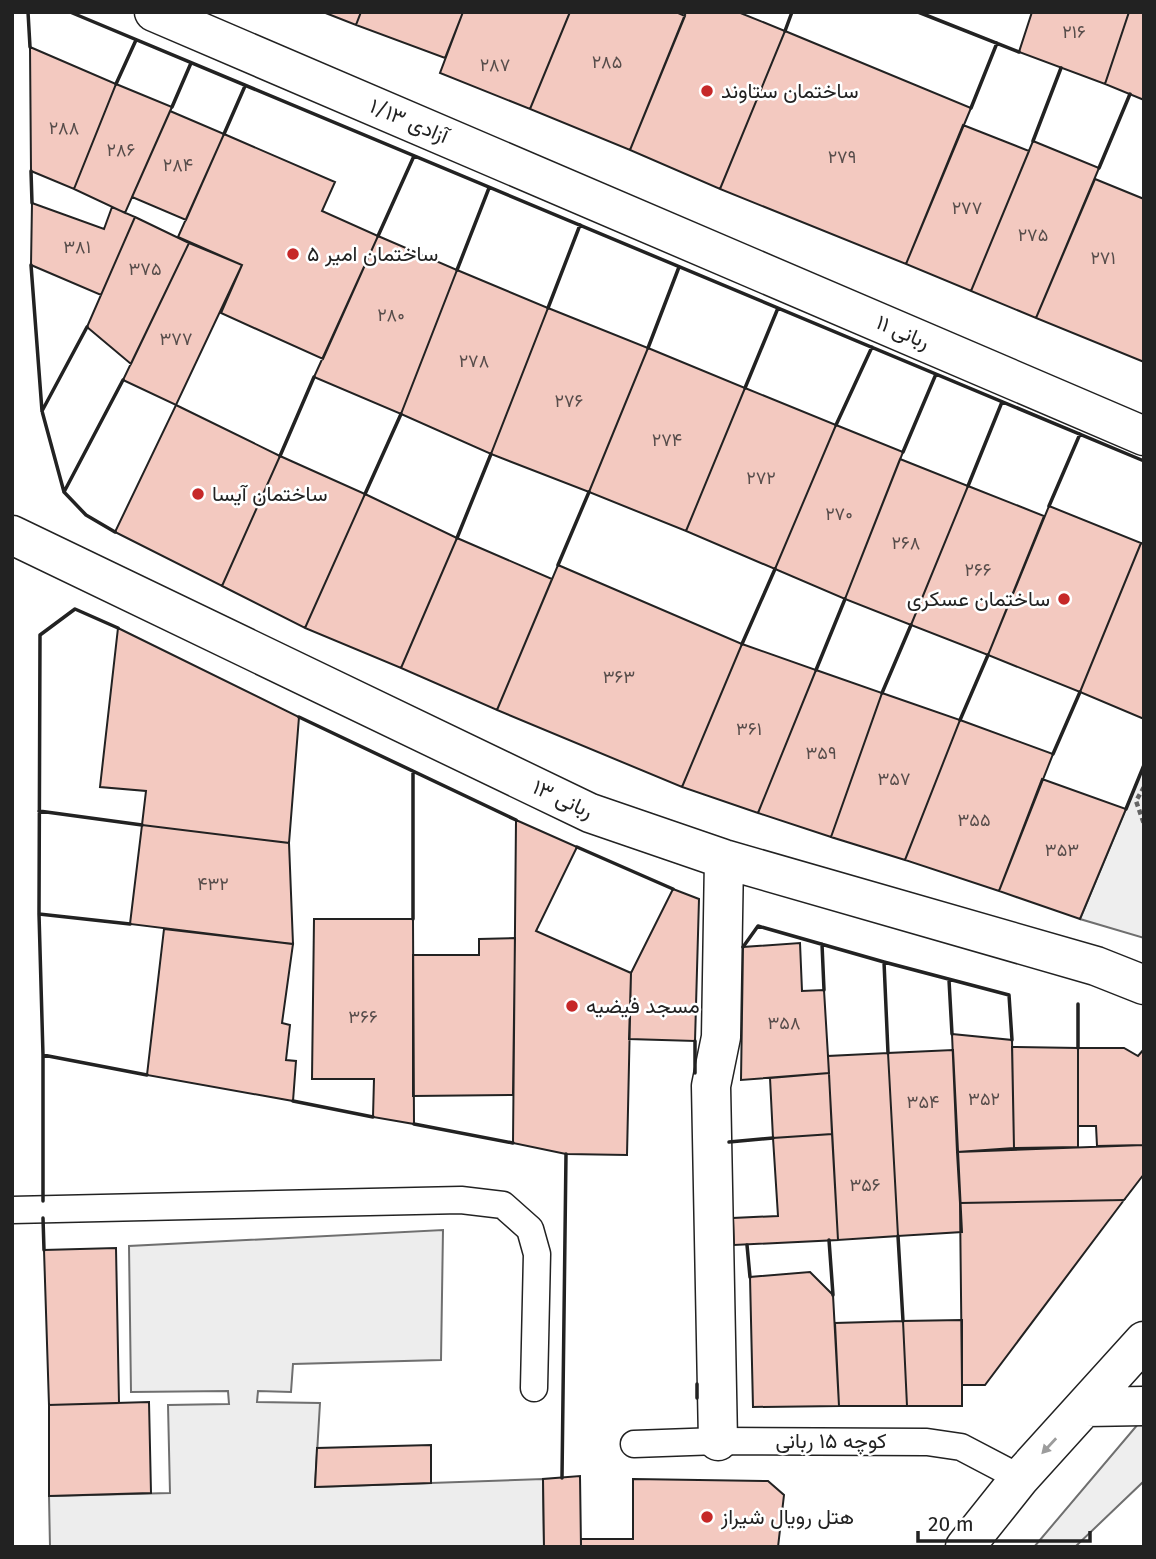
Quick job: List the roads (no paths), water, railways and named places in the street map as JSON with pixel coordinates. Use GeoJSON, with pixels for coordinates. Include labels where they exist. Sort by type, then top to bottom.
{"type":"FeatureCollection","features":[{"type":"Feature","properties":{"kind":"street","name":"آزادی ۱/۱۳"},"geometry":{"type":"LineString","coordinates":[[154,12],[663,229]]}},
{"type":"Feature","properties":{"kind":"street","name":"ربانی ۱۱"},"geometry":{"type":"LineString","coordinates":[[663,229],[1144,436]]}},
{"type":"Feature","properties":{"kind":"street","name":"ربانی ۱۳"},"geometry":{"type":"LineString","coordinates":[[12,535],[590,813],[724,859],[1096,965],[1144,985]]}},
{"type":"Feature","properties":{"kind":"street"},"geometry":{"type":"LineString","coordinates":[[718,1441],[711,1086],[722,1037],[724,859]]}},
{"type":"Feature","properties":{"kind":"street"},"geometry":{"type":"LineString","coordinates":[[965,1547],[1020,1478],[1144,1341]]}},
{"type":"Feature","properties":{"kind":"street"},"geometry":{"type":"LineString","coordinates":[[1086,1407],[1144,1406]]}},
{"type":"Feature","properties":{"kind":"lane"},"geometry":{"type":"LineString","coordinates":[[12,1210],[461,1200],[503,1205],[530,1229],[537,1254],[534,1388]]}},
{"type":"Feature","properties":{"kind":"lane","name":"کوچه ۱۵ ربانی"},"geometry":{"type":"LineString","coordinates":[[634,1444],[718,1441],[927,1442],[961,1447],[1020,1478]]}},
{"type":"Feature","properties":{"kind":"place","name":"ساختمان ستاوند"},"geometry":{"type":"Point","coordinates":[707,91]}},
{"type":"Feature","properties":{"kind":"place","name":"ساختمان امیر ۵"},"geometry":{"type":"Point","coordinates":[293,254]}},
{"type":"Feature","properties":{"kind":"place","name":"ساختمان آیسا"},"geometry":{"type":"Point","coordinates":[198,494]}},
{"type":"Feature","properties":{"kind":"place","name":"ساختمان عسکری"},"geometry":{"type":"Point","coordinates":[1064,599]}},
{"type":"Feature","properties":{"kind":"place","name":"مسجد فیضیه"},"geometry":{"type":"Point","coordinates":[572,1006]}},
{"type":"Feature","properties":{"kind":"place","name":"هتل رویال شیراز"},"geometry":{"type":"Point","coordinates":[707,1517]}}]}
